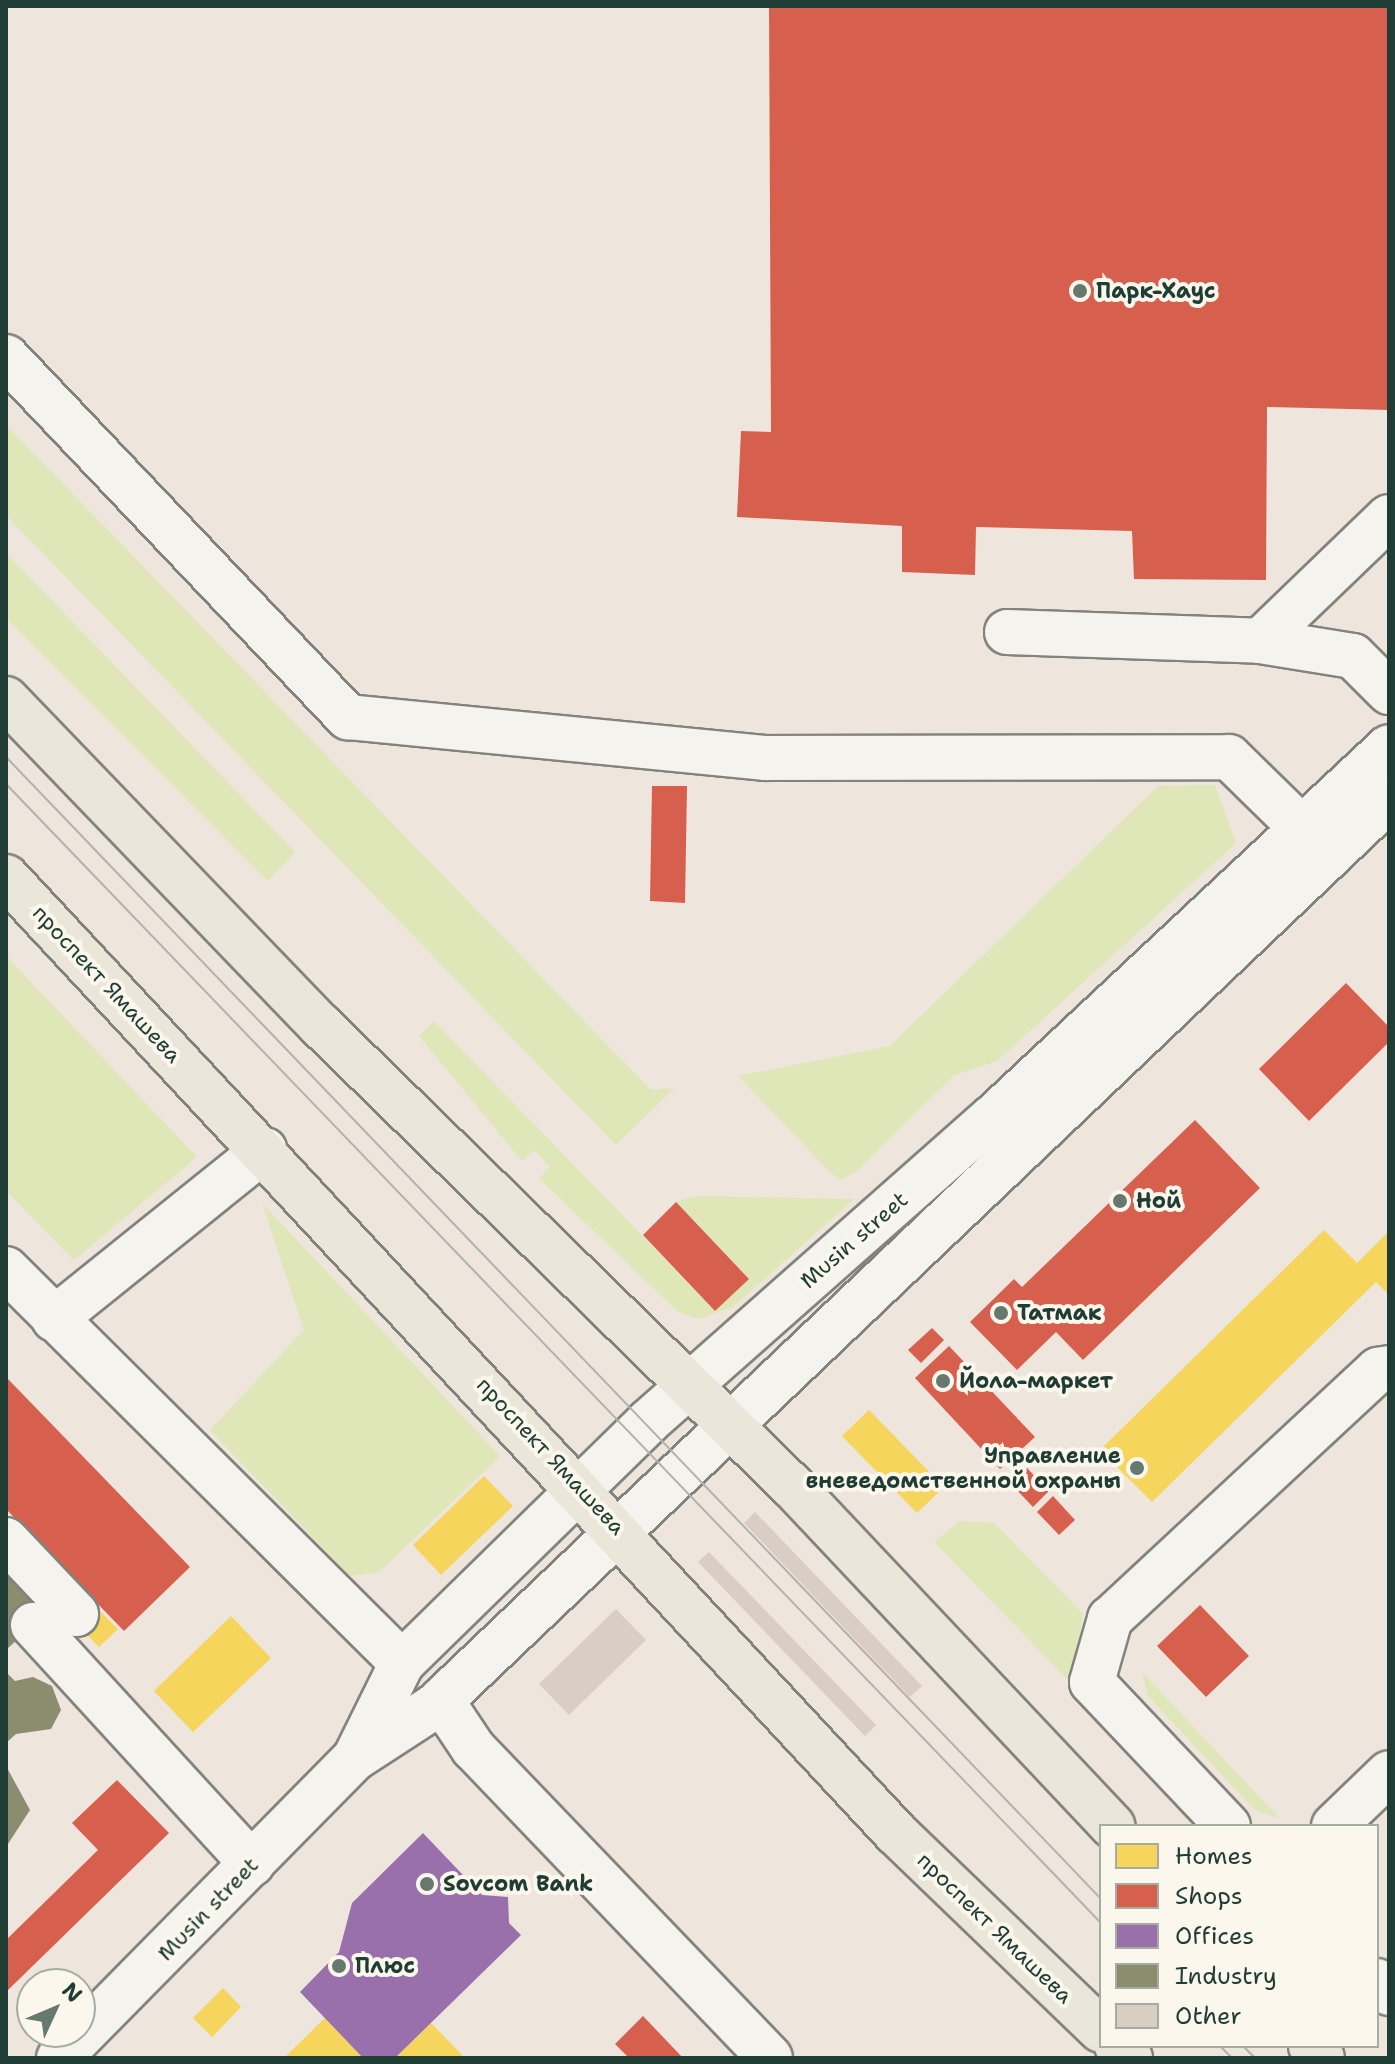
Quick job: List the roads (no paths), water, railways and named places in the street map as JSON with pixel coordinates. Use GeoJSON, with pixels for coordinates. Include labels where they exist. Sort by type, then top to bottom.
{"type":"FeatureCollection","features":[{"type":"Feature","properties":{"kind":"main road"},"geometry":{"type":"LineString","coordinates":[[6,699],[687,1391],[793,1487],[1111,1824]]}},
{"type":"Feature","properties":{"kind":"main road","name":"проспект Ямашева"},"geometry":{"type":"LineString","coordinates":[[6,877],[581,1489],[896,1833],[1099,2028]]}},
{"type":"Feature","properties":{"kind":"street"},"geometry":{"type":"LineString","coordinates":[[6,357],[348,717],[765,758],[1229,757],[1316,842]]}},
{"type":"Feature","properties":{"kind":"street"},"geometry":{"type":"LineString","coordinates":[[1260,641],[1389,517]]}},
{"type":"Feature","properties":{"kind":"street"},"geometry":{"type":"LineString","coordinates":[[1007,632],[1260,641],[1353,656],[1389,692]]}},
{"type":"Feature","properties":{"kind":"street","name":"Musin street"},"geometry":{"type":"LineString","coordinates":[[59,2058],[355,1758],[441,1700],[727,1427],[1316,842],[1389,747]]}},
{"type":"Feature","properties":{"kind":"street","name":"Musin street"},"geometry":{"type":"LineString","coordinates":[[355,1758],[402,1663],[581,1489],[687,1391],[1316,842],[1389,799]]}},
{"type":"Feature","properties":{"kind":"street"},"geometry":{"type":"LineString","coordinates":[[54,1319],[264,1150]]}},
{"type":"Feature","properties":{"kind":"street"},"geometry":{"type":"LineString","coordinates":[[6,1269],[402,1663]]}},
{"type":"Feature","properties":{"kind":"street"},"geometry":{"type":"LineString","coordinates":[[1226,1824],[1092,1682],[1110,1619],[1378,1370],[1389,1368]]}},
{"type":"Feature","properties":{"kind":"street"},"geometry":{"type":"LineString","coordinates":[[6,1540],[76,1614]]}},
{"type":"Feature","properties":{"kind":"street"},"geometry":{"type":"LineString","coordinates":[[33,1625],[252,1864]]}},
{"type":"Feature","properties":{"kind":"street"},"geometry":{"type":"LineString","coordinates":[[441,1700],[473,1748],[770,2058]]}},
{"type":"Feature","properties":{"kind":"street"},"geometry":{"type":"LineString","coordinates":[[1336,1824],[1389,1773]]}},
{"type":"Feature","properties":{"kind":"tram line"},"geometry":{"type":"LineString","coordinates":[[6,757],[1099,1897]]}},
{"type":"Feature","properties":{"kind":"tram line"},"geometry":{"type":"LineString","coordinates":[[6,784],[1099,1921]]}},
{"type":"Feature","properties":{"kind":"tram line"},"geometry":{"type":"LineString","coordinates":[[1222,2048],[1232,2058]]}},
{"type":"Feature","properties":{"kind":"tram line"},"geometry":{"type":"LineString","coordinates":[[1245,2048],[1255,2058]]}},
{"type":"Feature","properties":{"kind":"place","name":"Парк-Хаус"},"geometry":{"type":"Point","coordinates":[1080,291]}},
{"type":"Feature","properties":{"kind":"place","name":"Ной"},"geometry":{"type":"Point","coordinates":[1120,1201]}},
{"type":"Feature","properties":{"kind":"place","name":"Татмак"},"geometry":{"type":"Point","coordinates":[1001,1313]}},
{"type":"Feature","properties":{"kind":"place","name":"Йола-маркет"},"geometry":{"type":"Point","coordinates":[943,1381]}},
{"type":"Feature","properties":{"kind":"place","name":"Управление вневедомственной охраны"},"geometry":{"type":"Point","coordinates":[1137,1468]}},
{"type":"Feature","properties":{"kind":"place","name":"Sovcom Bank"},"geometry":{"type":"Point","coordinates":[427,1884]}},
{"type":"Feature","properties":{"kind":"place","name":"Плюс"},"geometry":{"type":"Point","coordinates":[339,1966]}}]}
